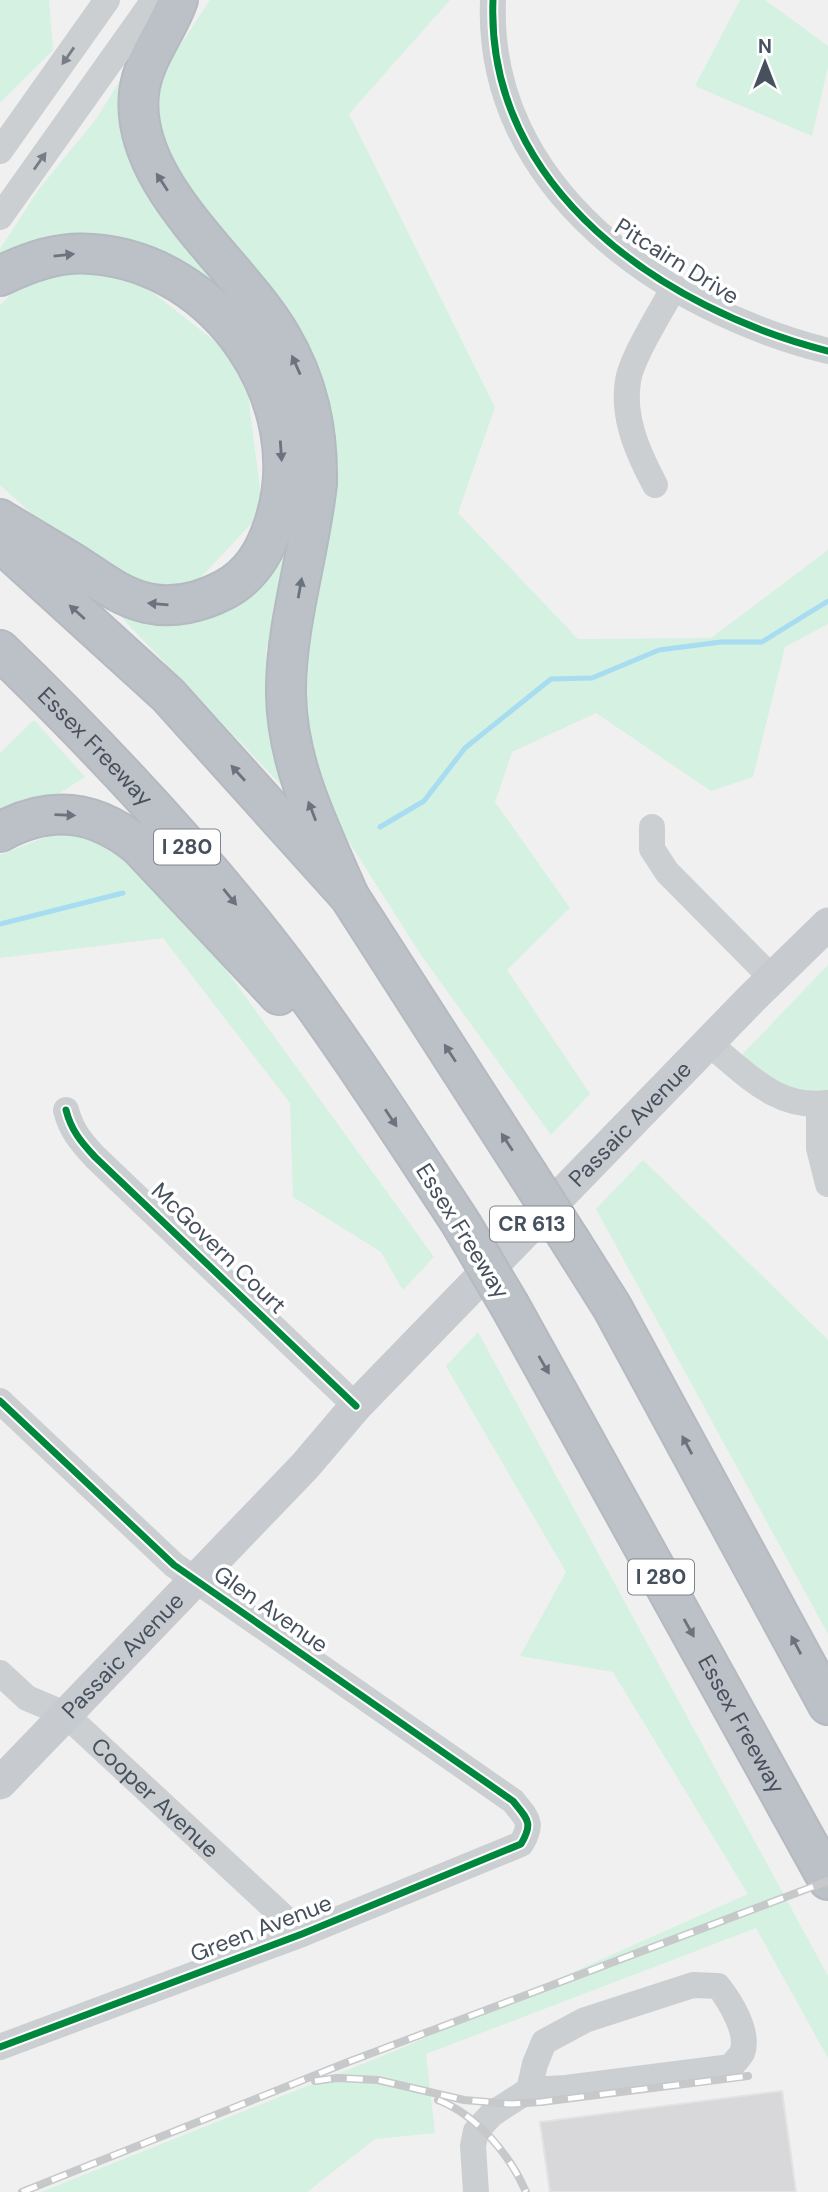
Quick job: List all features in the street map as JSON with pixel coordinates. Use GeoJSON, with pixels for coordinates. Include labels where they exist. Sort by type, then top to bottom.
{"type":"FeatureCollection","features":[{"type":"Feature","properties":{"kind":"highway"},"geometry":{"type":"LineString","coordinates":[[177,0],[172,15],[152,50],[139,92],[138,116],[147,154],[172,197],[267,314],[299,372],[312,408],[316,430],[317,483],[287,665],[288,720],[292,748],[311,809],[349,896],[612,1307],[828,1705]]}},
{"type":"Feature","properties":{"kind":"highway"},"geometry":{"type":"LineString","coordinates":[[0,276],[43,258],[91,254],[125,259],[189,287],[227,321],[256,363],[273,404],[281,447],[282,472],[277,516],[261,556],[234,585],[192,602],[168,605],[147,603],[120,593],[0,519]]}},
{"type":"Feature","properties":{"kind":"highway"},"geometry":{"type":"LineString","coordinates":[[0,542],[168,695],[349,896]]}},
{"type":"Feature","properties":{"kind":"highway","name":"Essex Freeway"},"geometry":{"type":"LineString","coordinates":[[0,650],[59,707],[158,813],[290,973],[353,1061],[462,1225],[510,1306],[819,1865]]}},
{"type":"Feature","properties":{"kind":"highway"},"geometry":{"type":"LineString","coordinates":[[0,832],[23,821],[62,814],[81,816],[120,831],[140,847],[285,1001],[353,1061]]}},
{"type":"Feature","properties":{"kind":"main road","name":"Passaic Avenue"},"geometry":{"type":"LineString","coordinates":[[0,1783],[304,1466],[356,1406],[708,1043],[828,924]]}},
{"type":"Feature","properties":{"kind":"street"},"geometry":{"type":"LineString","coordinates":[[0,151],[107,0]]}},
{"type":"Feature","properties":{"kind":"street"},"geometry":{"type":"LineString","coordinates":[[0,217],[154,0]]}},
{"type":"Feature","properties":{"kind":"street","name":"Pitcairn Drive"},"geometry":{"type":"LineString","coordinates":[[493,0],[495,39],[503,81],[521,131],[536,160],[574,211],[622,254],[674,287],[744,323],[800,344],[828,351]]}},
{"type":"Feature","properties":{"kind":"street"},"geometry":{"type":"LineString","coordinates":[[655,485],[639,455],[632,432],[627,407],[628,379],[674,287]]}},
{"type":"Feature","properties":{"kind":"street"},"geometry":{"type":"LineString","coordinates":[[652,827],[652,849],[667,872],[772,978]]}},
{"type":"Feature","properties":{"kind":"street"},"geometry":{"type":"LineString","coordinates":[[708,1043],[776,1096],[797,1104],[824,1104],[819,1148],[828,1184]]}},
{"type":"Feature","properties":{"kind":"street","name":"McGovern Court"},"geometry":{"type":"LineString","coordinates":[[66,1110],[70,1125],[95,1157],[356,1406]]}},
{"type":"Feature","properties":{"kind":"street","name":"Glen Avenue"},"geometry":{"type":"LineString","coordinates":[[0,1401],[174,1565],[513,1801],[528,1820],[528,1831]]}},
{"type":"Feature","properties":{"kind":"street","name":"Cooper Avenue"},"geometry":{"type":"LineString","coordinates":[[0,1673],[27,1698],[65,1714],[302,1934]]}},
{"type":"Feature","properties":{"kind":"street","name":"Green Avenue"},"geometry":{"type":"LineString","coordinates":[[0,2047],[302,1934],[521,1844],[528,1831]]}},
{"type":"Feature","properties":{"kind":"street"},"geometry":{"type":"LineString","coordinates":[[476,2192],[472,2146],[475,2131],[492,2114],[530,2090],[732,2067],[743,2052],[742,2030],[732,2004],[718,1986],[693,1984],[584,2020],[544,2042],[530,2090]]}},
{"type":"Feature","properties":{"kind":"green space"},"geometry":{"type":"Polygon","coordinates":[[[0,0],[49,0],[53,50],[0,103],[0,0]]]}},
{"type":"Feature","properties":{"kind":"green space"},"geometry":{"type":"Polygon","coordinates":[[[210,0],[450,0],[349,114],[495,407],[458,513],[578,639],[711,638],[828,550],[828,624],[785,647],[753,777],[711,791],[596,713],[512,752],[495,802],[570,908],[507,970],[590,1094],[551,1135],[421,955],[318,793],[297,677],[325,420],[166,168],[152,88],[210,0]]]}},
{"type":"Feature","properties":{"kind":"green space"},"geometry":{"type":"Polygon","coordinates":[[[740,0],[765,0],[828,46],[828,67],[812,136],[695,86],[740,0]]]}},
{"type":"Feature","properties":{"kind":"green space"},"geometry":{"type":"Polygon","coordinates":[[[126,71],[255,328],[55,240],[0,255],[0,249],[39,189],[96,119],[126,71]]]}},
{"type":"Feature","properties":{"kind":"green space"},"geometry":{"type":"Polygon","coordinates":[[[37,270],[124,270],[244,364],[263,511],[192,587],[111,580],[85,562],[0,485],[0,305],[37,270]]]}},
{"type":"Feature","properties":{"kind":"green space"},"geometry":{"type":"Polygon","coordinates":[[[301,521],[280,627],[266,648],[285,789],[104,599],[192,613],[301,521]]]}},
{"type":"Feature","properties":{"kind":"green space"},"geometry":{"type":"Polygon","coordinates":[[[34,720],[85,777],[53,797],[0,816],[0,753],[34,720]]]}},
{"type":"Feature","properties":{"kind":"green space"},"geometry":{"type":"Polygon","coordinates":[[[74,826],[171,894],[434,1257],[403,1290],[381,1252],[293,1197],[290,1103],[163,938],[0,958],[0,855],[74,826]]]}},
{"type":"Feature","properties":{"kind":"green space"},"geometry":{"type":"Polygon","coordinates":[[[828,965],[828,1111],[738,1059],[828,965]]]}},
{"type":"Feature","properties":{"kind":"green space"},"geometry":{"type":"Polygon","coordinates":[[[643,1160],[828,1340],[828,1634],[596,1209],[643,1160]]]}},
{"type":"Feature","properties":{"kind":"green space"},"geometry":{"type":"Polygon","coordinates":[[[478,1332],[828,1976],[828,2058],[756,1928],[426,2054],[435,2133],[375,2139],[307,2192],[41,2192],[400,2049],[748,1894],[613,1672],[520,1656],[566,1572],[446,1366],[478,1332]]]}},
{"type":"Feature","properties":{"kind":"building"},"geometry":{"type":"Polygon","coordinates":[[[782,2091],[796,2192],[550,2192],[540,2122],[782,2091]]]}},
{"type":"Feature","properties":{"kind":"waterway"},"geometry":{"type":"LineString","coordinates":[[380,827],[424,801],[465,748],[551,679],[592,678],[659,650],[721,642],[762,642],[828,601]]}},
{"type":"Feature","properties":{"kind":"waterway"},"geometry":{"type":"LineString","coordinates":[[0,924],[123,893]]}},
{"type":"Feature","properties":{"kind":"railway"},"geometry":{"type":"LineString","coordinates":[[22,2192],[348,2062],[828,1881]]}},
{"type":"Feature","properties":{"kind":"railway"},"geometry":{"type":"LineString","coordinates":[[315,2081],[337,2078],[378,2080],[464,2100],[511,2104],[748,2076]]}},
{"type":"Feature","properties":{"kind":"railway"},"geometry":{"type":"LineString","coordinates":[[438,2100],[466,2116],[491,2138],[511,2164],[526,2192]]}},
{"type":"Feature","properties":{"kind":"cycle path"},"geometry":{"type":"LineString","coordinates":[[493,0],[498,68],[519,129],[553,183],[596,231],[648,272],[706,305],[766,332],[828,351]]}},
{"type":"Feature","properties":{"kind":"cycle path"},"geometry":{"type":"LineString","coordinates":[[66,1110],[77,1135],[95,1157],[356,1406]]}},
{"type":"Feature","properties":{"kind":"cycle path"},"geometry":{"type":"LineString","coordinates":[[0,1401],[174,1565],[513,1801],[528,1825],[521,1844],[302,1934],[0,2047]]}}]}
